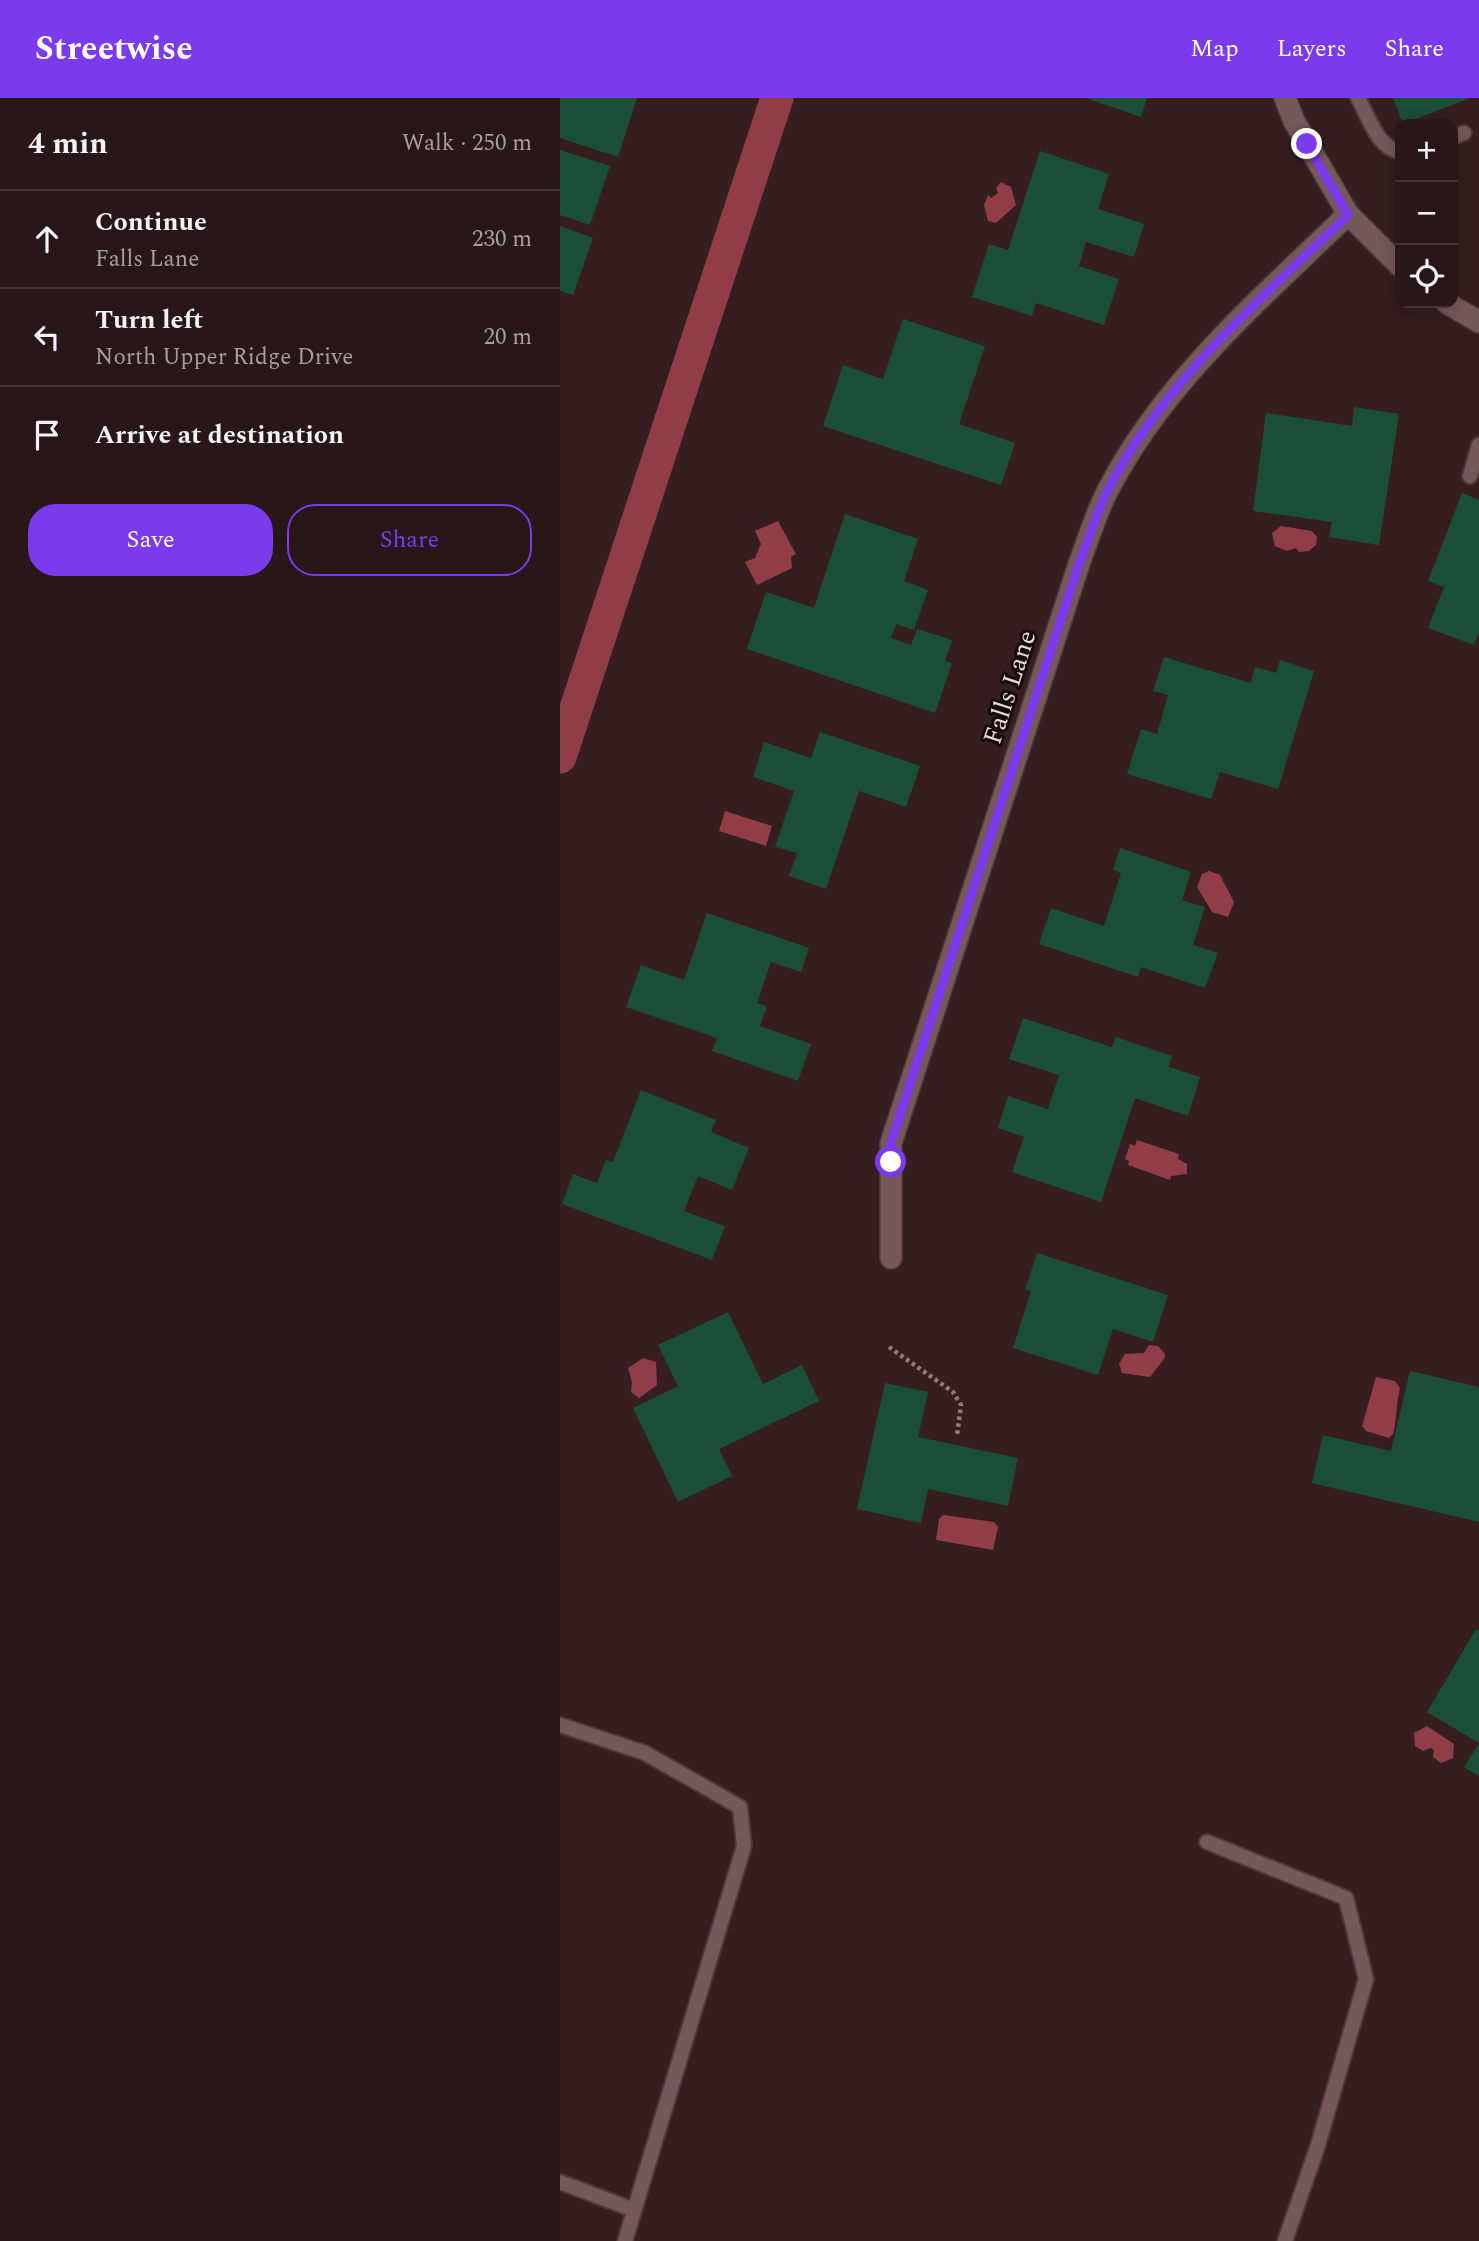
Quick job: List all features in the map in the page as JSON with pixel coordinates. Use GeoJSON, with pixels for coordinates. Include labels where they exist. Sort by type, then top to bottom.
{"type":"FeatureCollection","features":[{"type":"Feature","properties":{"kind":"street"},"geometry":{"type":"LineString","coordinates":[[1285,98],[1294,121],[1348,215],[1395,261]]}},
{"type":"Feature","properties":{"kind":"street","name":"Falls Lane"},"geometry":{"type":"LineString","coordinates":[[891,1258],[891,1143],[1079,564],[1107,491],[1155,414],[1216,344],[1348,215]]}},
{"type":"Feature","properties":{"kind":"street"},"geometry":{"type":"LineString","coordinates":[[1456,308],[1479,321]]}},
{"type":"Feature","properties":{"kind":"lane"},"geometry":{"type":"LineString","coordinates":[[1358,98],[1380,140],[1389,150],[1395,151]]}},
{"type":"Feature","properties":{"kind":"lane"},"geometry":{"type":"LineString","coordinates":[[1469,476],[1479,445]]}},
{"type":"Feature","properties":{"kind":"lane"},"geometry":{"type":"LineString","coordinates":[[560,1725],[645,1753],[740,1807],[744,1846],[625,2241]]}},
{"type":"Feature","properties":{"kind":"lane"},"geometry":{"type":"LineString","coordinates":[[1207,1842],[1346,1898],[1366,1979],[1318,2145],[1285,2241]]}},
{"type":"Feature","properties":{"kind":"lane"},"geometry":{"type":"LineString","coordinates":[[560,2182],[634,2210]]}},
{"type":"Feature","properties":{"kind":"path"},"geometry":{"type":"LineString","coordinates":[[889,1347],[953,1392],[961,1405],[957,1436]]}},
{"type":"Feature","properties":{"kind":"shaded area"},"geometry":{"type":"Polygon","coordinates":[[[1001,182],[1011,187],[1016,205],[996,223],[988,221],[984,205],[988,195],[991,198],[998,193],[996,188],[1001,182]]]}},
{"type":"Feature","properties":{"kind":"shaded area"},"geometry":{"type":"Polygon","coordinates":[[[778,521],[796,554],[791,557],[792,568],[757,585],[745,562],[755,558],[761,544],[755,531],[778,521]]]}},
{"type":"Feature","properties":{"kind":"shaded area"},"geometry":{"type":"Polygon","coordinates":[[[1281,526],[1312,531],[1317,537],[1316,545],[1309,551],[1299,552],[1296,548],[1287,551],[1275,546],[1272,533],[1281,526]]]}},
{"type":"Feature","properties":{"kind":"shaded area"},"geometry":{"type":"Polygon","coordinates":[[[725,811],[772,826],[766,846],[719,831],[725,811]]]}},
{"type":"Feature","properties":{"kind":"shaded area"},"geometry":{"type":"Polygon","coordinates":[[[1209,871],[1220,875],[1234,902],[1228,917],[1212,912],[1197,887],[1202,874],[1209,871]]]}},
{"type":"Feature","properties":{"kind":"shaded area"},"geometry":{"type":"Polygon","coordinates":[[[1137,1140],[1179,1154],[1178,1159],[1187,1164],[1187,1174],[1171,1176],[1170,1180],[1128,1165],[1129,1161],[1125,1159],[1130,1144],[1135,1146],[1137,1140]]]}},
{"type":"Feature","properties":{"kind":"shaded area"},"geometry":{"type":"Polygon","coordinates":[[[1149,1345],[1158,1346],[1165,1354],[1150,1377],[1122,1373],[1119,1364],[1125,1354],[1144,1353],[1149,1345]]]}},
{"type":"Feature","properties":{"kind":"shaded area"},"geometry":{"type":"Polygon","coordinates":[[[643,1358],[656,1362],[657,1385],[639,1398],[631,1392],[632,1382],[628,1368],[643,1358]]]}},
{"type":"Feature","properties":{"kind":"shaded area"},"geometry":{"type":"Polygon","coordinates":[[[1376,1377],[1395,1381],[1400,1388],[1393,1434],[1389,1438],[1366,1431],[1362,1426],[1376,1377]]]}},
{"type":"Feature","properties":{"kind":"shaded area"},"geometry":{"type":"Polygon","coordinates":[[[943,1515],[994,1522],[998,1527],[993,1550],[936,1540],[939,1519],[943,1515]]]}},
{"type":"Feature","properties":{"kind":"shaded area"},"geometry":{"type":"Polygon","coordinates":[[[1427,1726],[1454,1744],[1453,1758],[1441,1763],[1433,1757],[1434,1750],[1431,1748],[1423,1751],[1415,1746],[1414,1733],[1427,1726]]]}},
{"type":"Feature","properties":{"kind":"building"},"geometry":{"type":"Polygon","coordinates":[[[560,98],[637,98],[618,157],[560,138],[560,98]]]}},
{"type":"Feature","properties":{"kind":"building"},"geometry":{"type":"Polygon","coordinates":[[[1086,98],[1147,98],[1141,117],[1086,98]]]}},
{"type":"Feature","properties":{"kind":"building"},"geometry":{"type":"Polygon","coordinates":[[[1393,98],[1470,98],[1416,119],[1401,119],[1393,98]]]}},
{"type":"Feature","properties":{"kind":"building"},"geometry":{"type":"Polygon","coordinates":[[[560,150],[610,166],[590,225],[560,215],[560,150]]]}},
{"type":"Feature","properties":{"kind":"building"},"geometry":{"type":"Polygon","coordinates":[[[1040,151],[1109,174],[1098,209],[1144,224],[1134,257],[1086,242],[1079,266],[1119,279],[1104,325],[1036,303],[1032,316],[972,297],[989,244],[1008,250],[1040,151]]]}},
{"type":"Feature","properties":{"kind":"building"},"geometry":{"type":"Polygon","coordinates":[[[560,226],[593,238],[573,295],[560,291],[560,226]]]}},
{"type":"Feature","properties":{"kind":"building"},"geometry":{"type":"Polygon","coordinates":[[[903,319],[985,346],[959,424],[1015,443],[1001,485],[823,426],[843,365],[883,379],[903,319]]]}},
{"type":"Feature","properties":{"kind":"building"},"geometry":{"type":"Polygon","coordinates":[[[1354,407],[1399,414],[1379,545],[1329,537],[1332,522],[1253,511],[1266,413],[1352,426],[1354,407]]]}},
{"type":"Feature","properties":{"kind":"building"},"geometry":{"type":"Polygon","coordinates":[[[1462,493],[1479,500],[1479,631],[1474,645],[1428,628],[1444,587],[1428,581],[1462,493]]]}},
{"type":"Feature","properties":{"kind":"building"},"geometry":{"type":"Polygon","coordinates":[[[845,514],[918,539],[904,581],[928,590],[914,630],[896,624],[891,638],[911,645],[917,629],[952,640],[945,661],[952,663],[935,713],[747,649],[766,592],[814,608],[845,514]]]}},
{"type":"Feature","properties":{"kind":"building"},"geometry":{"type":"Polygon","coordinates":[[[1164,657],[1251,683],[1255,667],[1276,673],[1280,660],[1314,671],[1278,789],[1220,772],[1211,799],[1127,774],[1141,729],[1157,734],[1168,695],[1153,691],[1164,657]]]}},
{"type":"Feature","properties":{"kind":"building"},"geometry":{"type":"Polygon","coordinates":[[[820,732],[920,766],[906,807],[859,791],[826,889],[789,876],[797,853],[775,847],[794,791],[753,777],[764,742],[811,758],[820,732]]]}},
{"type":"Feature","properties":{"kind":"building"},"geometry":{"type":"Polygon","coordinates":[[[1120,848],[1191,872],[1182,900],[1205,907],[1193,945],[1218,953],[1205,988],[1141,967],[1138,977],[1039,944],[1051,908],[1104,926],[1121,873],[1113,870],[1120,848]]]}},
{"type":"Feature","properties":{"kind":"building"},"geometry":{"type":"Polygon","coordinates":[[[707,913],[809,948],[801,972],[771,962],[757,1003],[767,1006],[760,1026],[811,1044],[798,1081],[712,1051],[717,1038],[626,1007],[641,965],[684,980],[707,913]]]}},
{"type":"Feature","properties":{"kind":"building"},"geometry":{"type":"Polygon","coordinates":[[[1023,1018],[1112,1047],[1116,1037],[1172,1056],[1169,1067],[1200,1077],[1188,1116],[1135,1098],[1101,1202],[1012,1172],[1024,1137],[998,1128],[1008,1096],[1048,1109],[1059,1075],[1009,1059],[1023,1018]]]}},
{"type":"Feature","properties":{"kind":"building"},"geometry":{"type":"Polygon","coordinates":[[[641,1090],[716,1120],[711,1132],[749,1148],[732,1190],[698,1176],[684,1211],[725,1226],[712,1260],[562,1204],[573,1174],[597,1183],[606,1160],[613,1162],[641,1090]]]}},
{"type":"Feature","properties":{"kind":"building"},"geometry":{"type":"Polygon","coordinates":[[[1037,1253],[1168,1295],[1153,1342],[1113,1329],[1098,1375],[1013,1348],[1031,1291],[1025,1290],[1037,1253]]]}},
{"type":"Feature","properties":{"kind":"building"},"geometry":{"type":"Polygon","coordinates":[[[728,1312],[763,1384],[802,1365],[819,1401],[719,1449],[732,1476],[678,1502],[633,1408],[678,1386],[658,1345],[728,1312]]]}},
{"type":"Feature","properties":{"kind":"building"},"geometry":{"type":"Polygon","coordinates":[[[1410,1371],[1479,1387],[1479,1522],[1312,1483],[1323,1435],[1391,1451],[1410,1371]]]}},
{"type":"Feature","properties":{"kind":"building"},"geometry":{"type":"Polygon","coordinates":[[[885,1383],[928,1392],[918,1437],[1018,1458],[1008,1506],[928,1489],[921,1523],[857,1509],[885,1383]]]}},
{"type":"Feature","properties":{"kind":"building"},"geometry":{"type":"Polygon","coordinates":[[[1476,1629],[1479,1631],[1479,1743],[1427,1712],[1476,1629]]]}},
{"type":"Feature","properties":{"kind":"building"},"geometry":{"type":"Polygon","coordinates":[[[1479,1743],[1479,1776],[1464,1767],[1479,1743]]]}},
{"type":"Feature","properties":{"kind":"waterway"},"geometry":{"type":"LineString","coordinates":[[560,757],[777,98]]}},
{"type":"Feature","properties":{"kind":"route"},"geometry":{"type":"LineString","coordinates":[[891,1162],[891,1143],[1079,564],[1107,491],[1155,414],[1216,344],[1348,215],[1307,144]]}}]}
